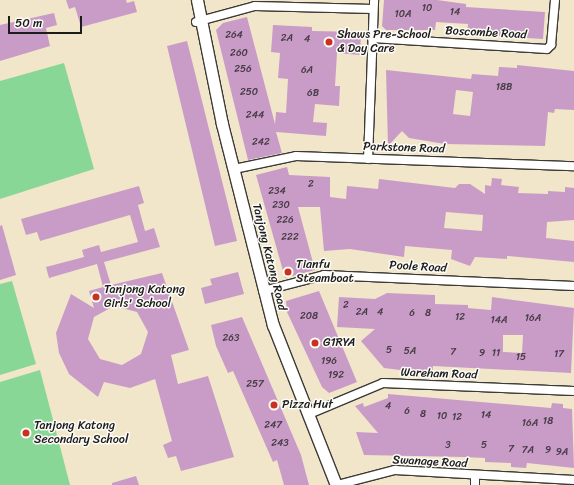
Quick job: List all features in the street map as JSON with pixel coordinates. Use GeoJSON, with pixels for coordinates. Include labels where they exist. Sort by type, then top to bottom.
{"type":"FeatureCollection","features":[{"type":"Feature","properties":{"kind":"main road","name":"Tanjong Katong Road"},"geometry":{"type":"LineString","coordinates":[[191,0],[199,24],[263,291],[273,325],[337,485]]}},
{"type":"Feature","properties":{"kind":"main road","name":"Tanjong Katong Road"},"geometry":{"type":"LineString","coordinates":[[197,0],[199,24]]}},
{"type":"Feature","properties":{"kind":"street"},"geometry":{"type":"LineString","coordinates":[[368,159],[374,0]]}},
{"type":"Feature","properties":{"kind":"street","name":"Boscombe Road"},"geometry":{"type":"LineString","coordinates":[[372,38],[547,49],[551,45],[555,0]]}},
{"type":"Feature","properties":{"kind":"street"},"geometry":{"type":"LineString","coordinates":[[199,24],[255,6],[373,9]]}},
{"type":"Feature","properties":{"kind":"street","name":"Parkstone Road"},"geometry":{"type":"LineString","coordinates":[[234,169],[286,156],[574,166]]}},
{"type":"Feature","properties":{"kind":"street","name":"Poole Road"},"geometry":{"type":"LineString","coordinates":[[263,291],[328,275],[574,286]]}},
{"type":"Feature","properties":{"kind":"street","name":"Wareham Road"},"geometry":{"type":"LineString","coordinates":[[309,414],[384,383],[574,391]]}},
{"type":"Feature","properties":{"kind":"street","name":"Swanage Road"},"geometry":{"type":"LineString","coordinates":[[337,485],[395,470],[475,476],[574,480]]}},
{"type":"Feature","properties":{"kind":"street","name":"Swanage Road"},"geometry":{"type":"LineString","coordinates":[[475,476],[475,485]]}},
{"type":"Feature","properties":{"kind":"green space"},"geometry":{"type":"Polygon","coordinates":[[[64,63],[94,169],[0,199],[0,81],[64,63]]]}},
{"type":"Feature","properties":{"kind":"green space"},"geometry":{"type":"Polygon","coordinates":[[[12,281],[36,364],[0,375],[0,284],[12,281]]]}},
{"type":"Feature","properties":{"kind":"green space","name":"Tanjong Katong Secondary School"},"geometry":{"type":"Polygon","coordinates":[[[40,370],[70,485],[0,485],[0,382],[40,370]]]}},
{"type":"Feature","properties":{"kind":"building"},"geometry":{"type":"Polygon","coordinates":[[[66,0],[126,0],[127,3],[134,1],[137,12],[81,27],[75,7],[69,9],[66,0]]]}},
{"type":"Feature","properties":{"kind":"building"},"geometry":{"type":"Polygon","coordinates":[[[384,0],[437,0],[466,4],[466,7],[545,12],[543,39],[467,34],[468,24],[436,22],[435,30],[386,30],[382,26],[384,0]]]}},
{"type":"Feature","properties":{"kind":"building"},"geometry":{"type":"Polygon","coordinates":[[[54,13],[57,25],[46,28],[50,46],[0,61],[0,25],[54,13]]]}},
{"type":"Feature","properties":{"kind":"building"},"geometry":{"type":"Polygon","coordinates":[[[247,17],[275,124],[276,112],[286,113],[288,79],[278,78],[280,53],[271,52],[273,25],[312,27],[312,31],[361,32],[360,55],[337,53],[335,86],[340,86],[339,106],[315,104],[313,122],[327,123],[326,136],[276,132],[282,153],[248,160],[216,30],[223,23],[247,17]]]}},
{"type":"Feature","properties":{"kind":"building"},"geometry":{"type":"Polygon","coordinates":[[[187,41],[237,241],[215,246],[167,46],[187,41]]]}},
{"type":"Feature","properties":{"kind":"building"},"geometry":{"type":"Polygon","coordinates":[[[517,65],[574,71],[574,110],[555,109],[554,113],[548,112],[545,146],[445,144],[409,138],[402,131],[388,146],[386,70],[471,79],[472,74],[498,76],[499,67],[517,68],[517,65]],[[456,90],[453,114],[470,116],[473,92],[456,90]]]}},
{"type":"Feature","properties":{"kind":"building"},"geometry":{"type":"Polygon","coordinates":[[[287,167],[289,175],[330,177],[330,197],[346,199],[347,186],[378,189],[379,179],[455,188],[459,184],[470,184],[485,194],[485,185],[491,186],[492,178],[502,179],[501,185],[519,187],[518,193],[548,194],[548,191],[565,192],[565,187],[574,188],[574,220],[547,222],[546,238],[574,241],[574,262],[507,256],[507,259],[475,257],[470,266],[451,259],[452,250],[405,246],[404,257],[350,249],[324,251],[320,207],[298,207],[315,270],[285,278],[256,175],[287,167]],[[446,212],[444,228],[482,231],[483,215],[446,212]]]}},
{"type":"Feature","properties":{"kind":"building"},"geometry":{"type":"Polygon","coordinates":[[[139,186],[144,203],[138,205],[145,231],[154,228],[160,247],[104,262],[111,285],[162,273],[189,350],[171,355],[178,384],[208,376],[234,457],[181,471],[176,456],[168,458],[163,445],[172,441],[155,379],[130,388],[104,382],[98,397],[69,374],[59,353],[56,333],[71,294],[94,308],[89,291],[103,287],[97,264],[49,278],[46,267],[84,257],[82,250],[99,245],[101,252],[138,242],[130,215],[40,241],[37,232],[26,235],[21,219],[139,186]],[[114,306],[94,317],[88,339],[100,359],[122,365],[141,354],[148,332],[137,312],[114,306]]]}},
{"type":"Feature","properties":{"kind":"building"},"geometry":{"type":"Polygon","coordinates":[[[2,225],[16,275],[0,280],[0,226],[2,225]]]}},
{"type":"Feature","properties":{"kind":"building"},"geometry":{"type":"Polygon","coordinates":[[[238,272],[244,294],[205,304],[201,288],[212,285],[210,279],[238,272]]]}},
{"type":"Feature","properties":{"kind":"building"},"geometry":{"type":"Polygon","coordinates":[[[319,291],[357,382],[329,393],[322,387],[287,312],[286,301],[319,291]]]}},
{"type":"Feature","properties":{"kind":"building"},"geometry":{"type":"Polygon","coordinates":[[[387,293],[435,295],[435,304],[468,305],[468,308],[491,310],[492,297],[574,308],[571,373],[433,366],[432,374],[384,368],[361,341],[375,329],[337,327],[339,297],[375,299],[387,293]],[[503,335],[503,352],[522,353],[523,335],[503,335]]]}},
{"type":"Feature","properties":{"kind":"building"},"geometry":{"type":"Polygon","coordinates":[[[242,317],[301,455],[309,485],[284,485],[277,460],[273,462],[233,371],[228,373],[216,346],[211,325],[242,317]]]}},
{"type":"Feature","properties":{"kind":"building"},"geometry":{"type":"Polygon","coordinates":[[[388,394],[551,408],[552,403],[563,404],[563,408],[572,409],[574,468],[527,463],[526,468],[511,467],[511,463],[485,462],[485,458],[364,455],[356,432],[378,433],[355,406],[363,403],[364,407],[388,398],[388,394]]]}},
{"type":"Feature","properties":{"kind":"building"},"geometry":{"type":"Polygon","coordinates":[[[136,476],[139,485],[112,485],[112,483],[136,476]]]}},
{"type":"Feature","properties":{"kind":"place","name":"Shaws Pre-School & Day Care"},"geometry":{"type":"Point","coordinates":[329,42]}},
{"type":"Feature","properties":{"kind":"place","name":"Tianfu Steamboat"},"geometry":{"type":"Point","coordinates":[288,272]}},
{"type":"Feature","properties":{"kind":"place","name":"Tanjong Katong Girls' School"},"geometry":{"type":"Point","coordinates":[96,297]}},
{"type":"Feature","properties":{"kind":"place","name":"G1RYA"},"geometry":{"type":"Point","coordinates":[315,343]}},
{"type":"Feature","properties":{"kind":"place","name":"Pizza Hut"},"geometry":{"type":"Point","coordinates":[274,405]}},
{"type":"Feature","properties":{"kind":"place","name":"Tanjong Katong Secondary School"},"geometry":{"type":"Point","coordinates":[26,433]}}]}
